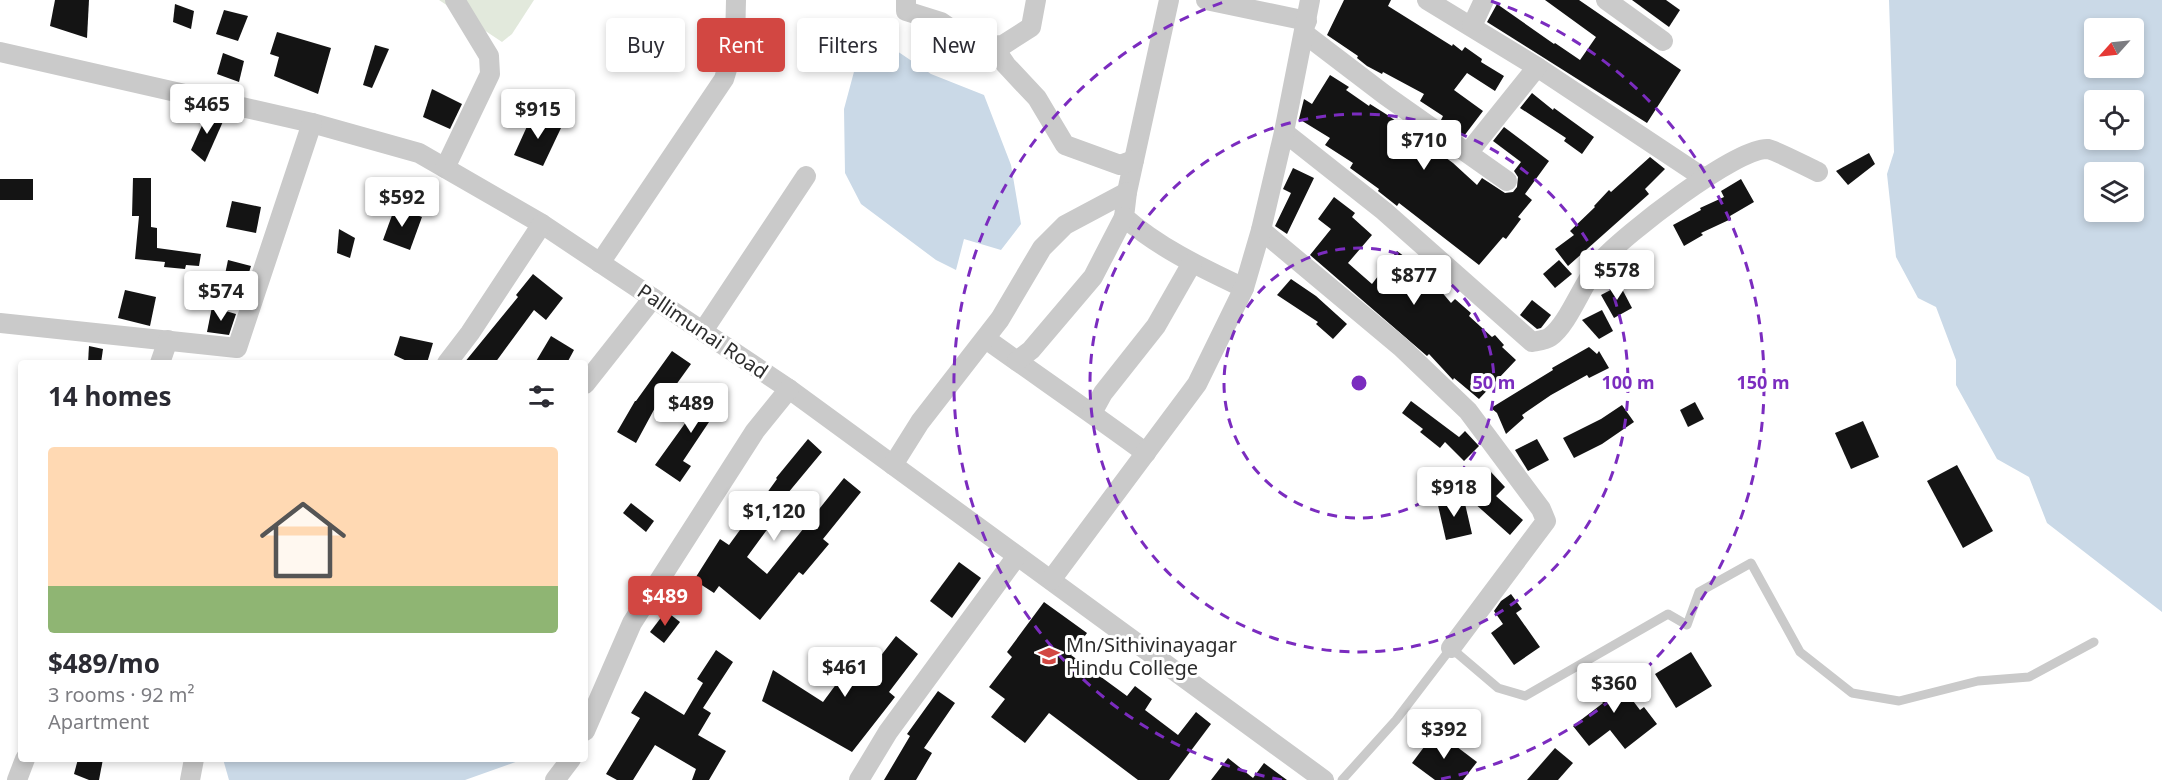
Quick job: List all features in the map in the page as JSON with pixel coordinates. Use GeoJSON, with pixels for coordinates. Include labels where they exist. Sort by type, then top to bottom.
{"type":"FeatureCollection","features":[{"type":"Feature","properties":{"kind":"street"},"geometry":{"type":"LineString","coordinates":[[445,168],[490,74],[489,56],[455,0]]}},
{"type":"Feature","properties":{"kind":"street"},"geometry":{"type":"LineString","coordinates":[[600,263],[724,79],[735,42],[735,0]]}},
{"type":"Feature","properties":{"kind":"street"},"geometry":{"type":"LineString","coordinates":[[997,45],[1003,45],[1031,27],[1036,0]]}},
{"type":"Feature","properties":{"kind":"street"},"geometry":{"type":"LineString","coordinates":[[1017,361],[1031,351],[1093,277],[1124,217],[1127,192],[1169,0]]}},
{"type":"Feature","properties":{"kind":"street"},"geometry":{"type":"LineString","coordinates":[[1206,0],[1306,28],[1507,181]]}},
{"type":"Feature","properties":{"kind":"street"},"geometry":{"type":"LineString","coordinates":[[1052,580],[1197,384],[1244,288],[1261,230],[1284,132],[1311,0]]}},
{"type":"Feature","properties":{"kind":"street"},"geometry":{"type":"LineString","coordinates":[[1427,0],[1472,26],[1704,178]]}},
{"type":"Feature","properties":{"kind":"street"},"geometry":{"type":"LineString","coordinates":[[1472,26],[1484,0]]}},
{"type":"Feature","properties":{"kind":"street"},"geometry":{"type":"LineString","coordinates":[[1606,0],[1663,41]]}},
{"type":"Feature","properties":{"kind":"street"},"geometry":{"type":"LineString","coordinates":[[911,9],[932,18]]}},
{"type":"Feature","properties":{"kind":"street","name":"Pallimunai Road"},"geometry":{"type":"LineString","coordinates":[[0,52],[312,123],[419,153],[542,224],[789,389],[1052,580],[1312,776]]}},
{"type":"Feature","properties":{"kind":"street"},"geometry":{"type":"LineString","coordinates":[[997,54],[1037,98],[1065,145],[1120,165],[1134,160]]}},
{"type":"Feature","properties":{"kind":"street"},"geometry":{"type":"LineString","coordinates":[[1468,153],[1537,68]]}},
{"type":"Feature","properties":{"kind":"street"},"geometry":{"type":"LineString","coordinates":[[0,323],[237,348],[312,123]]}},
{"type":"Feature","properties":{"kind":"street"},"geometry":{"type":"LineString","coordinates":[[1284,132],[1384,212],[1532,342],[1550,338],[1564,320],[1600,261],[1704,178],[1740,157],[1768,149],[1818,172]]}},
{"type":"Feature","properties":{"kind":"street"},"geometry":{"type":"LineString","coordinates":[[703,331],[806,176]]}},
{"type":"Feature","properties":{"kind":"street"},"geometry":{"type":"LineString","coordinates":[[893,465],[920,422],[1000,319],[1042,248],[1065,225],[1127,192]]}},
{"type":"Feature","properties":{"kind":"street"},"geometry":{"type":"LineString","coordinates":[[1124,217],[1144,235],[1192,263],[1244,288]]}},
{"type":"Feature","properties":{"kind":"street"},"geometry":{"type":"LineString","coordinates":[[449,360],[470,333],[542,224]]}},
{"type":"Feature","properties":{"kind":"street"},"geometry":{"type":"LineString","coordinates":[[1261,230],[1401,348],[1468,411],[1541,509],[1546,521],[1451,648]]}},
{"type":"Feature","properties":{"kind":"street"},"geometry":{"type":"LineString","coordinates":[[1092,413],[1104,393],[1156,326],[1192,263]]}},
{"type":"Feature","properties":{"kind":"street"},"geometry":{"type":"LineString","coordinates":[[588,380],[653,298]]}},
{"type":"Feature","properties":{"kind":"street"},"geometry":{"type":"LineString","coordinates":[[986,339],[1146,453]]}},
{"type":"Feature","properties":{"kind":"street"},"geometry":{"type":"LineString","coordinates":[[161,360],[168,340]]}},
{"type":"Feature","properties":{"kind":"street"},"geometry":{"type":"LineString","coordinates":[[588,724],[632,623],[755,431],[789,389]]}},
{"type":"Feature","properties":{"kind":"street"},"geometry":{"type":"LineString","coordinates":[[859,780],[888,732],[1017,556]]}},
{"type":"Feature","properties":{"kind":"street"},"geometry":{"type":"LineString","coordinates":[[18,780],[24,762]]}},
{"type":"Feature","properties":{"kind":"street"},"geometry":{"type":"LineString","coordinates":[[190,780],[193,762]]}},
{"type":"Feature","properties":{"kind":"street"},"geometry":{"type":"LineString","coordinates":[[555,780],[569,762]]}},
{"type":"Feature","properties":{"kind":"lane"},"geometry":{"type":"LineString","coordinates":[[1342,780],[1396,720],[1451,648],[1498,688],[1525,696],[1668,614],[1687,625],[1699,592],[1750,563],[1800,652],[1852,693],[1899,701],[1977,681],[2029,677],[2094,642]]}},
{"type":"Feature","properties":{"kind":"shaded area"},"geometry":{"type":"Polygon","coordinates":[[[439,0],[534,0],[512,34],[502,42],[439,0]]]}},
{"type":"Feature","properties":{"kind":"water"},"geometry":{"type":"Polygon","coordinates":[[[1889,0],[2162,0],[2162,612],[2047,523],[2029,477],[1997,459],[1956,385],[1956,360],[1936,307],[1918,298],[1896,257],[1887,174],[1894,152],[1889,0]]]}},
{"type":"Feature","properties":{"kind":"water"},"geometry":{"type":"Polygon","coordinates":[[[899,52],[911,60],[911,72],[928,72],[984,95],[1011,165],[1021,224],[1001,250],[964,239],[956,270],[936,260],[861,204],[845,173],[844,109],[854,72],[899,72],[899,52]]]}},
{"type":"Feature","properties":{"kind":"water"},"geometry":{"type":"Polygon","coordinates":[[[224,762],[516,762],[465,780],[229,780],[224,762]]]}},
{"type":"Feature","properties":{"kind":"building"},"geometry":{"type":"Polygon","coordinates":[[[55,0],[89,0],[87,38],[50,26],[55,0]]]}},
{"type":"Feature","properties":{"kind":"building"},"geometry":{"type":"Polygon","coordinates":[[[1344,0],[1391,0],[1388,6],[1452,46],[1453,44],[1462,51],[1465,47],[1482,59],[1481,62],[1504,76],[1495,91],[1467,73],[1454,90],[1483,111],[1464,136],[1441,120],[1443,116],[1420,101],[1424,94],[1367,66],[1357,58],[1358,56],[1327,35],[1344,0]]]}},
{"type":"Feature","properties":{"kind":"building"},"geometry":{"type":"Polygon","coordinates":[[[1545,0],[1579,0],[1681,70],[1647,123],[1487,22],[1497,4],[1580,60],[1596,37],[1545,0]]]}},
{"type":"Feature","properties":{"kind":"building"},"geometry":{"type":"Polygon","coordinates":[[[1632,0],[1666,0],[1680,10],[1669,27],[1632,0]]]}},
{"type":"Feature","properties":{"kind":"building"},"geometry":{"type":"Polygon","coordinates":[[[175,4],[194,11],[191,29],[173,22],[175,4]]]}},
{"type":"Feature","properties":{"kind":"building"},"geometry":{"type":"Polygon","coordinates":[[[224,10],[248,16],[238,41],[216,34],[224,10]]]}},
{"type":"Feature","properties":{"kind":"building"},"geometry":{"type":"Polygon","coordinates":[[[277,32],[331,48],[318,94],[274,76],[279,57],[270,54],[277,32]]]}},
{"type":"Feature","properties":{"kind":"building"},"geometry":{"type":"Polygon","coordinates":[[[375,45],[389,49],[372,88],[363,85],[375,45]]]}},
{"type":"Feature","properties":{"kind":"building"},"geometry":{"type":"Polygon","coordinates":[[[223,53],[244,61],[239,82],[217,74],[223,53]]]}},
{"type":"Feature","properties":{"kind":"building"},"geometry":{"type":"Polygon","coordinates":[[[1330,75],[1349,87],[1346,90],[1389,116],[1453,163],[1477,185],[1482,178],[1505,193],[1513,192],[1517,187],[1518,177],[1514,171],[1521,162],[1493,141],[1504,127],[1549,161],[1525,194],[1532,200],[1518,217],[1521,219],[1506,239],[1503,237],[1479,265],[1399,203],[1397,206],[1378,191],[1379,189],[1350,168],[1353,163],[1325,145],[1330,138],[1299,119],[1304,99],[1312,104],[1330,75]]]}},
{"type":"Feature","properties":{"kind":"building"},"geometry":{"type":"Polygon","coordinates":[[[432,89],[462,104],[450,129],[423,117],[432,89]]]}},
{"type":"Feature","properties":{"kind":"building"},"geometry":{"type":"Polygon","coordinates":[[[1532,93],[1594,137],[1582,154],[1564,141],[1566,138],[1520,108],[1532,93]]]}},
{"type":"Feature","properties":{"kind":"building"},"geometry":{"type":"Polygon","coordinates":[[[534,111],[561,128],[543,166],[514,155],[534,111]]]}},
{"type":"Feature","properties":{"kind":"building"},"geometry":{"type":"Polygon","coordinates":[[[208,112],[225,117],[205,162],[191,150],[208,112]]]}},
{"type":"Feature","properties":{"kind":"building"},"geometry":{"type":"Polygon","coordinates":[[[1869,153],[1875,164],[1848,185],[1836,171],[1869,153]]]}},
{"type":"Feature","properties":{"kind":"building"},"geometry":{"type":"Polygon","coordinates":[[[1650,157],[1665,169],[1645,189],[1649,194],[1568,266],[1555,249],[1574,235],[1570,231],[1609,190],[1611,192],[1650,157]]]}},
{"type":"Feature","properties":{"kind":"building"},"geometry":{"type":"Polygon","coordinates":[[[1293,168],[1314,178],[1287,234],[1275,226],[1291,193],[1283,189],[1293,168]]]}},
{"type":"Feature","properties":{"kind":"building"},"geometry":{"type":"Polygon","coordinates":[[[133,178],[151,178],[151,227],[157,228],[157,248],[201,254],[199,266],[186,265],[185,269],[164,267],[165,262],[135,259],[139,216],[132,216],[133,178]]]}},
{"type":"Feature","properties":{"kind":"building"},"geometry":{"type":"Polygon","coordinates":[[[0,179],[33,179],[33,200],[0,200],[0,179]]]}},
{"type":"Feature","properties":{"kind":"building"},"geometry":{"type":"Polygon","coordinates":[[[1741,179],[1754,202],[1730,216],[1731,219],[1701,233],[1703,235],[1684,246],[1673,225],[1701,210],[1700,208],[1724,197],[1721,191],[1741,179]]]}},
{"type":"Feature","properties":{"kind":"building"},"geometry":{"type":"Polygon","coordinates":[[[1334,197],[1355,213],[1352,217],[1372,235],[1348,263],[1372,284],[1397,251],[1424,271],[1451,303],[1455,299],[1471,313],[1469,316],[1492,337],[1495,335],[1504,345],[1502,347],[1516,360],[1479,399],[1454,378],[1453,380],[1429,354],[1427,356],[1310,255],[1331,229],[1318,219],[1334,197]]]}},
{"type":"Feature","properties":{"kind":"building"},"geometry":{"type":"Polygon","coordinates":[[[232,201],[261,207],[256,233],[226,227],[232,201]]]}},
{"type":"Feature","properties":{"kind":"building"},"geometry":{"type":"Polygon","coordinates":[[[395,207],[422,217],[410,250],[383,240],[395,207]]]}},
{"type":"Feature","properties":{"kind":"building"},"geometry":{"type":"Polygon","coordinates":[[[339,229],[355,238],[350,258],[337,253],[339,229]]]}},
{"type":"Feature","properties":{"kind":"building"},"geometry":{"type":"Polygon","coordinates":[[[228,260],[251,266],[244,288],[223,284],[228,260]]]}},
{"type":"Feature","properties":{"kind":"building"},"geometry":{"type":"Polygon","coordinates":[[[1559,260],[1572,274],[1555,288],[1543,274],[1559,260]]]}},
{"type":"Feature","properties":{"kind":"building"},"geometry":{"type":"Polygon","coordinates":[[[533,274],[563,298],[546,320],[534,310],[497,360],[466,360],[518,297],[516,295],[533,274]]]}},
{"type":"Feature","properties":{"kind":"building"},"geometry":{"type":"Polygon","coordinates":[[[1291,279],[1316,296],[1347,324],[1333,339],[1316,324],[1318,322],[1277,295],[1291,279]]]}},
{"type":"Feature","properties":{"kind":"building"},"geometry":{"type":"Polygon","coordinates":[[[1620,285],[1632,308],[1614,318],[1601,295],[1620,285]]]}},
{"type":"Feature","properties":{"kind":"building"},"geometry":{"type":"Polygon","coordinates":[[[125,290],[156,297],[150,326],[118,318],[125,290]]]}},
{"type":"Feature","properties":{"kind":"building"},"geometry":{"type":"Polygon","coordinates":[[[1532,300],[1551,315],[1541,328],[1537,329],[1520,315],[1532,300]]]}},
{"type":"Feature","properties":{"kind":"building"},"geometry":{"type":"Polygon","coordinates":[[[212,307],[236,314],[229,335],[207,332],[212,307]]]}},
{"type":"Feature","properties":{"kind":"building"},"geometry":{"type":"Polygon","coordinates":[[[1602,310],[1613,331],[1599,339],[1582,320],[1602,310]]]}},
{"type":"Feature","properties":{"kind":"building"},"geometry":{"type":"Polygon","coordinates":[[[400,336],[433,343],[428,360],[405,360],[394,355],[400,336]]]}},
{"type":"Feature","properties":{"kind":"building"},"geometry":{"type":"Polygon","coordinates":[[[551,336],[574,350],[569,360],[537,360],[551,336]]]}},
{"type":"Feature","properties":{"kind":"building"},"geometry":{"type":"Polygon","coordinates":[[[89,346],[103,349],[101,360],[88,360],[89,346]]]}},
{"type":"Feature","properties":{"kind":"building"},"geometry":{"type":"Polygon","coordinates":[[[1589,347],[1597,354],[1599,351],[1609,368],[1589,378],[1587,375],[1551,395],[1522,415],[1524,418],[1506,434],[1497,413],[1491,408],[1589,347]]]}},
{"type":"Feature","properties":{"kind":"building"},"geometry":{"type":"Polygon","coordinates":[[[672,351],[691,364],[668,396],[663,393],[636,443],[617,432],[635,401],[672,351]]]}},
{"type":"Feature","properties":{"kind":"building"},"geometry":{"type":"Polygon","coordinates":[[[709,383],[727,395],[683,461],[691,466],[680,482],[655,465],[691,415],[709,383]]]}},
{"type":"Feature","properties":{"kind":"building"},"geometry":{"type":"Polygon","coordinates":[[[1411,401],[1459,437],[1465,431],[1479,446],[1464,461],[1445,442],[1440,448],[1420,432],[1423,429],[1402,413],[1411,401]]]}},
{"type":"Feature","properties":{"kind":"building"},"geometry":{"type":"Polygon","coordinates":[[[1695,402],[1704,419],[1688,427],[1680,410],[1695,402]]]}},
{"type":"Feature","properties":{"kind":"building"},"geometry":{"type":"Polygon","coordinates":[[[1622,405],[1634,422],[1602,444],[1574,458],[1563,438],[1601,419],[1622,405]]]}},
{"type":"Feature","properties":{"kind":"building"},"geometry":{"type":"Polygon","coordinates":[[[1863,421],[1879,457],[1851,469],[1835,433],[1863,421]]]}},
{"type":"Feature","properties":{"kind":"building"},"geometry":{"type":"Polygon","coordinates":[[[808,439],[822,452],[778,505],[782,509],[747,557],[767,574],[844,478],[861,492],[823,539],[829,544],[803,575],[799,572],[760,620],[719,586],[714,593],[694,580],[720,539],[729,545],[776,478],[808,439]]]}},
{"type":"Feature","properties":{"kind":"building"},"geometry":{"type":"Polygon","coordinates":[[[1537,439],[1549,460],[1528,471],[1515,450],[1537,439]]]}},
{"type":"Feature","properties":{"kind":"building"},"geometry":{"type":"Polygon","coordinates":[[[1957,465],[1993,531],[1963,548],[1927,481],[1957,465]]]}},
{"type":"Feature","properties":{"kind":"building"},"geometry":{"type":"Polygon","coordinates":[[[1490,471],[1505,487],[1496,496],[1523,520],[1510,535],[1464,494],[1490,471]]]}},
{"type":"Feature","properties":{"kind":"building"},"geometry":{"type":"Polygon","coordinates":[[[1463,495],[1472,534],[1446,540],[1437,501],[1463,495]]]}},
{"type":"Feature","properties":{"kind":"building"},"geometry":{"type":"Polygon","coordinates":[[[631,503],[654,521],[646,532],[623,513],[631,503]]]}},
{"type":"Feature","properties":{"kind":"building"},"geometry":{"type":"Polygon","coordinates":[[[959,562],[981,578],[952,618],[930,601],[959,562]]]}},
{"type":"Feature","properties":{"kind":"building"},"geometry":{"type":"Polygon","coordinates":[[[1511,594],[1522,609],[1516,613],[1540,647],[1514,665],[1491,633],[1503,624],[1494,611],[1501,601],[1511,594]]]}},
{"type":"Feature","properties":{"kind":"building"},"geometry":{"type":"Polygon","coordinates":[[[1044,602],[1087,633],[1071,655],[1127,696],[1135,686],[1152,699],[1145,710],[1178,735],[1196,712],[1211,724],[1169,780],[1138,780],[1049,713],[1025,743],[991,717],[1005,699],[989,687],[1012,657],[1007,652],[1044,602]]]}},
{"type":"Feature","properties":{"kind":"building"},"geometry":{"type":"Polygon","coordinates":[[[666,611],[680,622],[664,643],[650,632],[666,611]]]}},
{"type":"Feature","properties":{"kind":"building"},"geometry":{"type":"Polygon","coordinates":[[[896,636],[918,654],[889,692],[895,697],[852,752],[762,701],[773,670],[823,702],[851,664],[866,675],[896,636]]]}},
{"type":"Feature","properties":{"kind":"building"},"geometry":{"type":"Polygon","coordinates":[[[716,650],[733,662],[703,708],[711,713],[698,735],[726,751],[709,780],[692,780],[696,769],[655,745],[633,780],[617,780],[606,774],[640,718],[631,713],[645,691],[684,715],[703,683],[697,679],[716,650]]]}},
{"type":"Feature","properties":{"kind":"building"},"geometry":{"type":"Polygon","coordinates":[[[1691,652],[1712,686],[1676,708],[1655,674],[1691,652]]]}},
{"type":"Feature","properties":{"kind":"building"},"geometry":{"type":"Polygon","coordinates":[[[1608,668],[1640,710],[1644,707],[1657,724],[1625,749],[1610,730],[1589,746],[1573,726],[1603,703],[1589,683],[1608,668]]]}},
{"type":"Feature","properties":{"kind":"building"},"geometry":{"type":"Polygon","coordinates":[[[938,691],[955,703],[924,748],[932,753],[916,780],[884,780],[910,736],[907,734],[938,691]]]}},
{"type":"Feature","properties":{"kind":"building"},"geometry":{"type":"Polygon","coordinates":[[[1436,731],[1477,762],[1463,780],[1435,780],[1412,763],[1436,731]]]}},
{"type":"Feature","properties":{"kind":"building"},"geometry":{"type":"Polygon","coordinates":[[[1555,748],[1573,763],[1558,780],[1527,780],[1555,748]]]}},
{"type":"Feature","properties":{"kind":"building"},"geometry":{"type":"Polygon","coordinates":[[[1228,758],[1253,778],[1264,763],[1287,780],[1211,780],[1228,758]]]}},
{"type":"Feature","properties":{"kind":"building"},"geometry":{"type":"Polygon","coordinates":[[[77,762],[102,762],[99,780],[89,780],[74,774],[77,762]]]}},
{"type":"Feature","properties":{"kind":"place","name":"Mn/Sithivinayagar Hindu College"},"geometry":{"type":"Point","coordinates":[1049,656]}}]}
